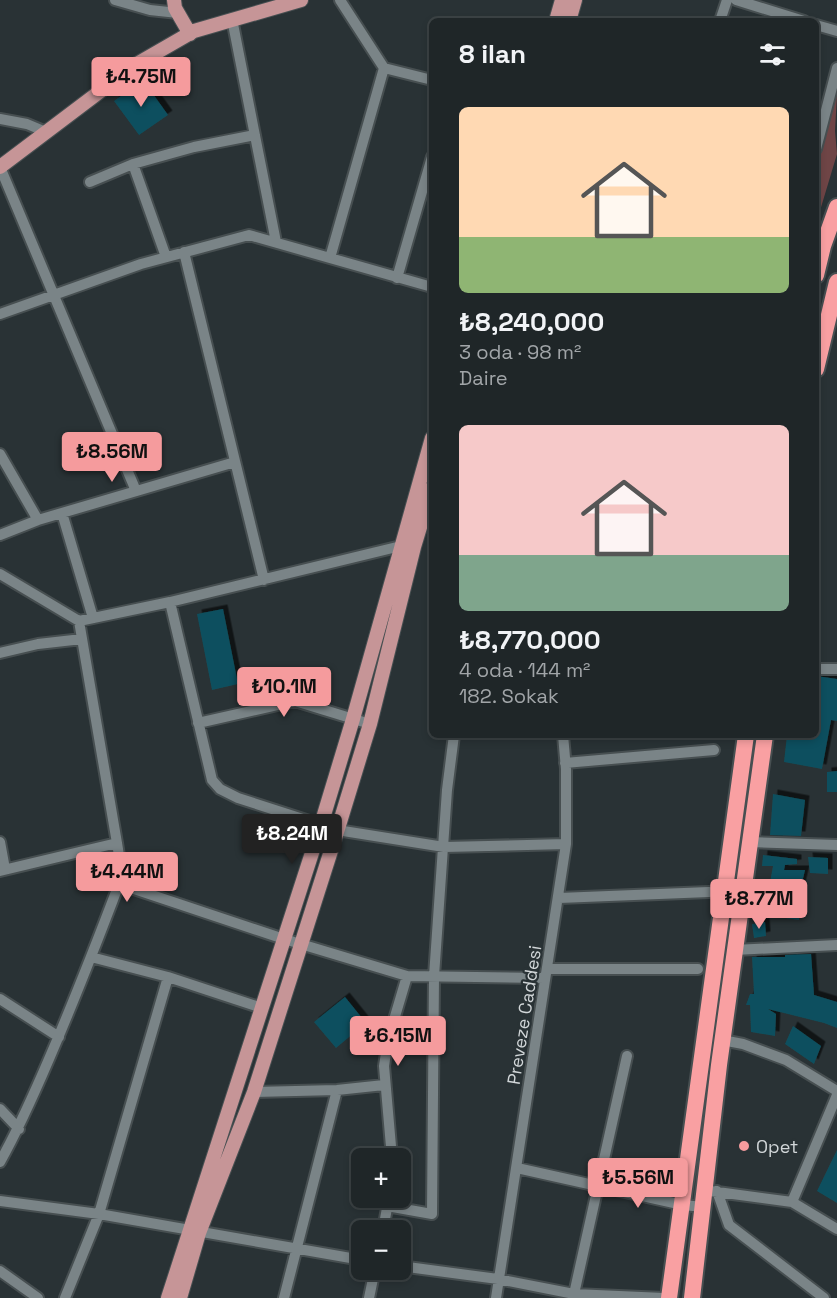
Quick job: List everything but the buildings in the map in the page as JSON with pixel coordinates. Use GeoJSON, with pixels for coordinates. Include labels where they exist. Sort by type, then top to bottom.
{"type":"FeatureCollection","features":[{"type":"Feature","properties":{"kind":"highway"},"geometry":{"type":"LineString","coordinates":[[819,263],[837,207]]}},
{"type":"Feature","properties":{"kind":"highway"},"geometry":{"type":"LineString","coordinates":[[819,357],[837,282]]}},
{"type":"Feature","properties":{"kind":"highway"},"geometry":{"type":"LineString","coordinates":[[669,1298],[746,738]]}},
{"type":"Feature","properties":{"kind":"highway"},"geometry":{"type":"LineString","coordinates":[[692,1298],[703,1208],[711,1191],[722,1040],[765,738]]}},
{"type":"Feature","properties":{"kind":"main road"},"geometry":{"type":"LineString","coordinates":[[0,167],[135,65],[192,32],[301,0]]}},
{"type":"Feature","properties":{"kind":"main road"},"geometry":{"type":"LineString","coordinates":[[557,18],[562,0]]}},
{"type":"Feature","properties":{"kind":"main road"},"geometry":{"type":"LineString","coordinates":[[570,18],[575,0]]}},
{"type":"Feature","properties":{"kind":"main road"},"geometry":{"type":"LineString","coordinates":[[178,6],[192,32]]}},
{"type":"Feature","properties":{"kind":"main road"},"geometry":{"type":"LineString","coordinates":[[180,1298],[194,1232],[353,719],[408,547],[427,496],[429,473]]}},
{"type":"Feature","properties":{"kind":"main road"},"geometry":{"type":"LineString","coordinates":[[168,1298],[254,1092],[370,724],[408,547]]}},
{"type":"Feature","properties":{"kind":"street"},"geometry":{"type":"LineString","coordinates":[[115,0],[150,10],[178,6]]}},
{"type":"Feature","properties":{"kind":"street"},"geometry":{"type":"LineString","coordinates":[[340,0],[384,68],[429,79]]}},
{"type":"Feature","properties":{"kind":"street"},"geometry":{"type":"LineString","coordinates":[[721,18],[727,0]]}},
{"type":"Feature","properties":{"kind":"street"},"geometry":{"type":"LineString","coordinates":[[736,0],[794,18]]}},
{"type":"Feature","properties":{"kind":"street"},"geometry":{"type":"LineString","coordinates":[[232,19],[276,242]]}},
{"type":"Feature","properties":{"kind":"street"},"geometry":{"type":"LineString","coordinates":[[819,26],[837,31]]}},
{"type":"Feature","properties":{"kind":"street"},"geometry":{"type":"LineString","coordinates":[[330,258],[384,68]]}},
{"type":"Feature","properties":{"kind":"street"},"geometry":{"type":"LineString","coordinates":[[819,138],[837,69]]}},
{"type":"Feature","properties":{"kind":"street"},"geometry":{"type":"LineString","coordinates":[[0,119],[27,124],[46,132]]}},
{"type":"Feature","properties":{"kind":"street"},"geometry":{"type":"LineString","coordinates":[[90,182],[133,164],[194,147],[255,135]]}},
{"type":"Feature","properties":{"kind":"street"},"geometry":{"type":"LineString","coordinates":[[133,164],[166,257]]}},
{"type":"Feature","properties":{"kind":"street"},"geometry":{"type":"LineString","coordinates":[[0,167],[136,491]]}},
{"type":"Feature","properties":{"kind":"street"},"geometry":{"type":"LineString","coordinates":[[397,278],[429,167]]}},
{"type":"Feature","properties":{"kind":"street"},"geometry":{"type":"LineString","coordinates":[[0,314],[16,306],[141,264],[249,235],[429,286]]}},
{"type":"Feature","properties":{"kind":"street"},"geometry":{"type":"LineString","coordinates":[[184,252],[264,580]]}},
{"type":"Feature","properties":{"kind":"street"},"geometry":{"type":"LineString","coordinates":[[0,454],[38,520]]}},
{"type":"Feature","properties":{"kind":"street"},"geometry":{"type":"LineString","coordinates":[[0,535],[38,520],[235,462]]}},
{"type":"Feature","properties":{"kind":"street"},"geometry":{"type":"LineString","coordinates":[[62,513],[93,618]]}},
{"type":"Feature","properties":{"kind":"street"},"geometry":{"type":"LineString","coordinates":[[0,574],[79,621],[408,547]]}},
{"type":"Feature","properties":{"kind":"street"},"geometry":{"type":"LineString","coordinates":[[170,602],[212,780],[220,789],[238,798],[337,831],[444,847],[566,844]]}},
{"type":"Feature","properties":{"kind":"street"},"geometry":{"type":"LineString","coordinates":[[0,1162],[19,1128],[59,1037],[119,884],[120,862],[79,621]]}},
{"type":"Feature","properties":{"kind":"street"},"geometry":{"type":"LineString","coordinates":[[0,653],[38,644],[82,639]]}},
{"type":"Feature","properties":{"kind":"street"},"geometry":{"type":"LineString","coordinates":[[819,669],[837,669]]}},
{"type":"Feature","properties":{"kind":"street"},"geometry":{"type":"LineString","coordinates":[[198,723],[296,701],[370,724]]}},
{"type":"Feature","properties":{"kind":"street"},"geometry":{"type":"LineString","coordinates":[[411,1208],[432,1214],[434,976],[447,790],[454,738]]}},
{"type":"Feature","properties":{"kind":"street","name":"Preveze Caddesi"},"geometry":{"type":"LineString","coordinates":[[496,1298],[566,844],[563,738]]}},
{"type":"Feature","properties":{"kind":"street"},"geometry":{"type":"LineString","coordinates":[[565,763],[714,750]]}},
{"type":"Feature","properties":{"kind":"street"},"geometry":{"type":"LineString","coordinates":[[0,842],[3,870],[117,843]]}},
{"type":"Feature","properties":{"kind":"street"},"geometry":{"type":"LineString","coordinates":[[750,842],[837,845]]}},
{"type":"Feature","properties":{"kind":"street"},"geometry":{"type":"LineString","coordinates":[[119,884],[284,939],[407,976],[698,969]]}},
{"type":"Feature","properties":{"kind":"street"},"geometry":{"type":"LineString","coordinates":[[559,898],[709,892]]}},
{"type":"Feature","properties":{"kind":"street"},"geometry":{"type":"LineString","coordinates":[[734,950],[837,945]]}},
{"type":"Feature","properties":{"kind":"street"},"geometry":{"type":"LineString","coordinates":[[91,957],[168,977],[262,1008]]}},
{"type":"Feature","properties":{"kind":"street"},"geometry":{"type":"LineString","coordinates":[[391,1148],[384,1066],[388,1040],[407,976]]}},
{"type":"Feature","properties":{"kind":"street"},"geometry":{"type":"LineString","coordinates":[[65,1298],[99,1214],[168,977]]}},
{"type":"Feature","properties":{"kind":"street"},"geometry":{"type":"LineString","coordinates":[[0,999],[59,1037]]}},
{"type":"Feature","properties":{"kind":"street"},"geometry":{"type":"LineString","coordinates":[[722,1040],[743,1044],[786,1060],[837,1093],[792,1202]]}},
{"type":"Feature","properties":{"kind":"street"},"geometry":{"type":"LineString","coordinates":[[574,1294],[627,1056]]}},
{"type":"Feature","properties":{"kind":"street"},"geometry":{"type":"LineString","coordinates":[[254,1092],[338,1090],[384,1085]]}},
{"type":"Feature","properties":{"kind":"street"},"geometry":{"type":"LineString","coordinates":[[284,1298],[338,1090]]}},
{"type":"Feature","properties":{"kind":"street"},"geometry":{"type":"LineString","coordinates":[[0,1109],[19,1128]]}},
{"type":"Feature","properties":{"kind":"street"},"geometry":{"type":"LineString","coordinates":[[517,1168],[600,1185],[683,1206],[703,1208]]}},
{"type":"Feature","properties":{"kind":"street"},"geometry":{"type":"LineString","coordinates":[[711,1191],[792,1202],[837,1228]]}},
{"type":"Feature","properties":{"kind":"street"},"geometry":{"type":"LineString","coordinates":[[711,1191],[729,1225],[824,1298]]}},
{"type":"Feature","properties":{"kind":"street"},"geometry":{"type":"LineString","coordinates":[[0,1201],[99,1214],[351,1258]]}},
{"type":"Feature","properties":{"kind":"street"},"geometry":{"type":"LineString","coordinates":[[411,1267],[498,1279],[574,1294],[664,1298]]}},
{"type":"Feature","properties":{"kind":"street"},"geometry":{"type":"LineString","coordinates":[[3,1275],[38,1298]]}},
{"type":"Feature","properties":{"kind":"street"},"geometry":{"type":"LineString","coordinates":[[369,1298],[373,1280]]}},
{"type":"Feature","properties":{"kind":"shaded area"},"geometry":{"type":"Polygon","coordinates":[[[837,94],[835,131],[837,154],[819,214],[819,160],[837,94]]]}},
{"type":"Feature","properties":{"kind":"place","name":"Opet"},"geometry":{"type":"Point","coordinates":[744,1146]}}]}
